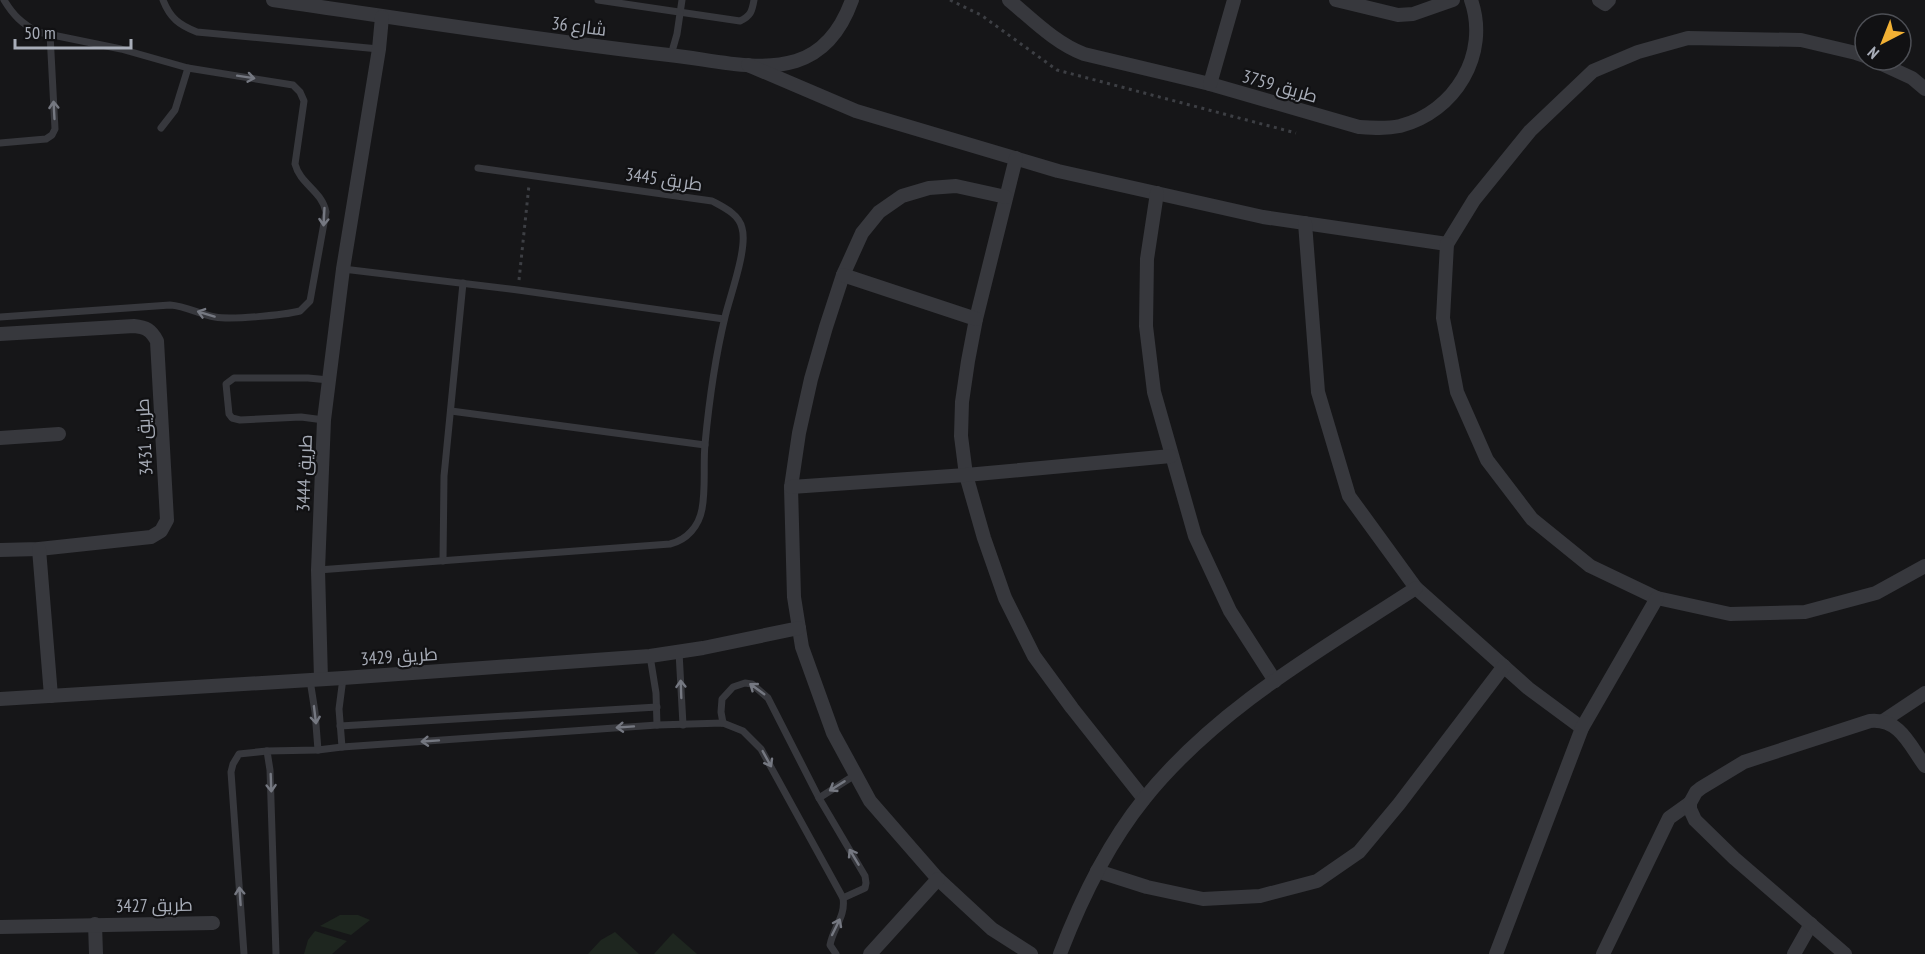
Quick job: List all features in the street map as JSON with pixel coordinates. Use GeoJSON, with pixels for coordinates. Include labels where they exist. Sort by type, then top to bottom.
{"type":"FeatureCollection","features":[{"type":"Feature","properties":{"kind":"street","name":"شارع 36"},"geometry":{"type":"LineString","coordinates":[[273,0],[586,46],[768,66],[798,60],[817,51],[835,35],[852,0]]}},
{"type":"Feature","properties":{"kind":"street","name":"طريق 3759"},"geometry":{"type":"LineString","coordinates":[[1009,0],[1057,40],[1075,50],[1210,84],[1359,127],[1385,128],[1412,122],[1431,112],[1448,99],[1457,87],[1474,55],[1477,31],[1471,0]]}},
{"type":"Feature","properties":{"kind":"street"},"geometry":{"type":"LineString","coordinates":[[1210,84],[1234,0]]}},
{"type":"Feature","properties":{"kind":"street"},"geometry":{"type":"LineString","coordinates":[[1336,0],[1390,14],[1406,15],[1453,0]]}},
{"type":"Feature","properties":{"kind":"street"},"geometry":{"type":"LineString","coordinates":[[1599,0],[1605,4],[1609,0]]}},
{"type":"Feature","properties":{"kind":"street","name":"طريق 3444"},"geometry":{"type":"LineString","coordinates":[[315,679],[324,420],[343,269],[379,49],[382,17]]}},
{"type":"Feature","properties":{"kind":"street"},"geometry":{"type":"LineString","coordinates":[[1853,51],[1801,40],[1689,38],[1638,52],[1593,71],[1530,131],[1474,200],[1447,244],[1443,318],[1456,392],[1487,460],[1532,519],[1590,566],[1657,598],[1730,614],[1804,612],[1876,593],[1925,566]]}},
{"type":"Feature","properties":{"kind":"street"},"geometry":{"type":"LineString","coordinates":[[748,65],[856,111],[1058,171],[1263,217],[1447,244]]}},
{"type":"Feature","properties":{"kind":"street"},"geometry":{"type":"LineString","coordinates":[[1899,72],[1912,78],[1925,89]]}},
{"type":"Feature","properties":{"kind":"street"},"geometry":{"type":"LineString","coordinates":[[1016,158],[976,320],[962,402],[962,436],[966,475],[984,538],[1005,598],[1034,656],[1144,799]]}},
{"type":"Feature","properties":{"kind":"street"},"geometry":{"type":"LineString","coordinates":[[1006,197],[956,186],[929,188],[902,196],[879,212],[862,233],[843,275],[811,379],[799,433],[791,487],[794,597],[802,647],[833,733],[870,801],[939,879],[992,929],[1030,954]]}},
{"type":"Feature","properties":{"kind":"street"},"geometry":{"type":"LineString","coordinates":[[1156,193],[1147,259],[1146,326],[1154,392],[1196,536],[1230,611],[1275,681]]}},
{"type":"Feature","properties":{"kind":"street"},"geometry":{"type":"LineString","coordinates":[[1305,223],[1318,392],[1349,496],[1416,588],[1528,688],[1582,728]]}},
{"type":"Feature","properties":{"kind":"street"},"geometry":{"type":"LineString","coordinates":[[843,275],[976,320]]}},
{"type":"Feature","properties":{"kind":"street","name":"طريق 3431"},"geometry":{"type":"LineString","coordinates":[[0,334],[144,326],[152,332],[157,341],[166,509],[166,520],[161,531],[151,537],[39,549],[0,550]]}},
{"type":"Feature","properties":{"kind":"street"},"geometry":{"type":"LineString","coordinates":[[0,438],[58,434]]}},
{"type":"Feature","properties":{"kind":"street"},"geometry":{"type":"LineString","coordinates":[[791,487],[966,475],[1171,456]]}},
{"type":"Feature","properties":{"kind":"street"},"geometry":{"type":"LineString","coordinates":[[39,549],[51,696]]}},
{"type":"Feature","properties":{"kind":"street"},"geometry":{"type":"LineString","coordinates":[[1060,954],[1096,871],[1119,834],[1144,799],[1185,754],[1230,713],[1416,588]]}},
{"type":"Feature","properties":{"kind":"street"},"geometry":{"type":"LineString","coordinates":[[1496,954],[1582,728],[1657,598]]}},
{"type":"Feature","properties":{"kind":"street","name":"طريق 3429"},"geometry":{"type":"LineString","coordinates":[[0,699],[650,656],[799,628]]}},
{"type":"Feature","properties":{"kind":"street"},"geometry":{"type":"LineString","coordinates":[[1096,871],[1147,887],[1203,899],[1260,896],[1317,880],[1359,852],[1399,804],[1504,666]]}},
{"type":"Feature","properties":{"kind":"street"},"geometry":{"type":"LineString","coordinates":[[1603,954],[1668,818],[1690,803],[1696,792],[1744,762],[1870,722],[1883,721],[1925,693]]}},
{"type":"Feature","properties":{"kind":"street"},"geometry":{"type":"LineString","coordinates":[[1883,721],[1901,732],[1925,766]]}},
{"type":"Feature","properties":{"kind":"street"},"geometry":{"type":"LineString","coordinates":[[1690,803],[1695,820],[1734,858],[1845,954]]}},
{"type":"Feature","properties":{"kind":"street"},"geometry":{"type":"LineString","coordinates":[[870,954],[939,879]]}},
{"type":"Feature","properties":{"kind":"street","name":"طريق 3427"},"geometry":{"type":"LineString","coordinates":[[0,927],[213,923]]}},
{"type":"Feature","properties":{"kind":"street","name":"طريق 3427"},"geometry":{"type":"LineString","coordinates":[[95,924],[96,954]]}},
{"type":"Feature","properties":{"kind":"street"},"geometry":{"type":"LineString","coordinates":[[1794,954],[1811,924]]}},
{"type":"Feature","properties":{"kind":"lane"},"geometry":{"type":"LineString","coordinates":[[0,317],[170,305],[223,318],[293,313],[306,307],[312,294],[326,212],[322,199],[301,179],[295,164],[304,101],[300,92],[292,85],[188,68],[50,34],[26,26],[16,18],[4,0]]}},
{"type":"Feature","properties":{"kind":"lane"},"geometry":{"type":"LineString","coordinates":[[163,0],[173,19],[197,32],[379,49]]}},
{"type":"Feature","properties":{"kind":"lane"},"geometry":{"type":"LineString","coordinates":[[598,0],[740,21],[752,12],[754,0]]}},
{"type":"Feature","properties":{"kind":"lane"},"geometry":{"type":"LineString","coordinates":[[671,55],[682,0]]}},
{"type":"Feature","properties":{"kind":"lane"},"geometry":{"type":"LineString","coordinates":[[0,143],[46,139],[55,129],[50,34]]}},
{"type":"Feature","properties":{"kind":"lane"},"geometry":{"type":"LineString","coordinates":[[161,128],[175,110],[188,68]]}},
{"type":"Feature","properties":{"kind":"lane","name":"طريق 3445"},"geometry":{"type":"LineString","coordinates":[[443,561],[670,544],[679,542],[687,536],[697,523],[702,509],[705,445],[717,357],[743,243],[742,227],[736,218],[727,209],[712,201],[478,168]]}},
{"type":"Feature","properties":{"kind":"lane"},"geometry":{"type":"LineString","coordinates":[[343,269],[518,290],[724,320]]}},
{"type":"Feature","properties":{"kind":"lane"},"geometry":{"type":"LineString","coordinates":[[318,570],[443,561],[444,476],[463,283]]}},
{"type":"Feature","properties":{"kind":"lane"},"geometry":{"type":"LineString","coordinates":[[324,420],[301,417],[240,420],[232,418],[229,414],[226,384],[234,378],[329,380]]}},
{"type":"Feature","properties":{"kind":"lane"},"geometry":{"type":"LineString","coordinates":[[451,411],[705,445]]}},
{"type":"Feature","properties":{"kind":"lane"},"geometry":{"type":"LineString","coordinates":[[680,652],[683,725]]}},
{"type":"Feature","properties":{"kind":"lane"},"geometry":{"type":"LineString","coordinates":[[650,656],[657,707],[657,725]]}},
{"type":"Feature","properties":{"kind":"lane"},"geometry":{"type":"LineString","coordinates":[[342,747],[339,709],[343,678]]}},
{"type":"Feature","properties":{"kind":"lane"},"geometry":{"type":"LineString","coordinates":[[315,679],[318,750]]}},
{"type":"Feature","properties":{"kind":"lane"},"geometry":{"type":"LineString","coordinates":[[723,723],[722,699],[733,687],[746,682],[752,684],[768,698],[819,798],[865,876],[865,888],[843,898]]}},
{"type":"Feature","properties":{"kind":"lane"},"geometry":{"type":"LineString","coordinates":[[340,726],[657,707]]}},
{"type":"Feature","properties":{"kind":"lane"},"geometry":{"type":"LineString","coordinates":[[244,954],[231,772],[232,764],[239,754],[657,725],[723,723],[743,731],[761,749],[843,898],[843,912],[830,945],[836,954]]}},
{"type":"Feature","properties":{"kind":"lane"},"geometry":{"type":"LineString","coordinates":[[267,751],[270,770],[276,954]]}},
{"type":"Feature","properties":{"kind":"lane"},"geometry":{"type":"LineString","coordinates":[[819,798],[855,775]]}},
{"type":"Feature","properties":{"kind":"path"},"geometry":{"type":"LineString","coordinates":[[518,290],[531,175]]}},
{"type":"Feature","properties":{"kind":"shaded area"},"geometry":{"type":"Polygon","coordinates":[[[340,915],[358,915],[370,920],[351,935],[320,926],[340,915]]]}},
{"type":"Feature","properties":{"kind":"shaded area"},"geometry":{"type":"Polygon","coordinates":[[[315,931],[347,941],[332,954],[304,954],[308,940],[315,931]]]}},
{"type":"Feature","properties":{"kind":"shaded area"},"geometry":{"type":"Polygon","coordinates":[[[615,932],[639,954],[588,954],[601,940],[615,932]]]}},
{"type":"Feature","properties":{"kind":"shaded area"},"geometry":{"type":"Polygon","coordinates":[[[673,933],[697,954],[654,954],[673,933]]]}}]}
